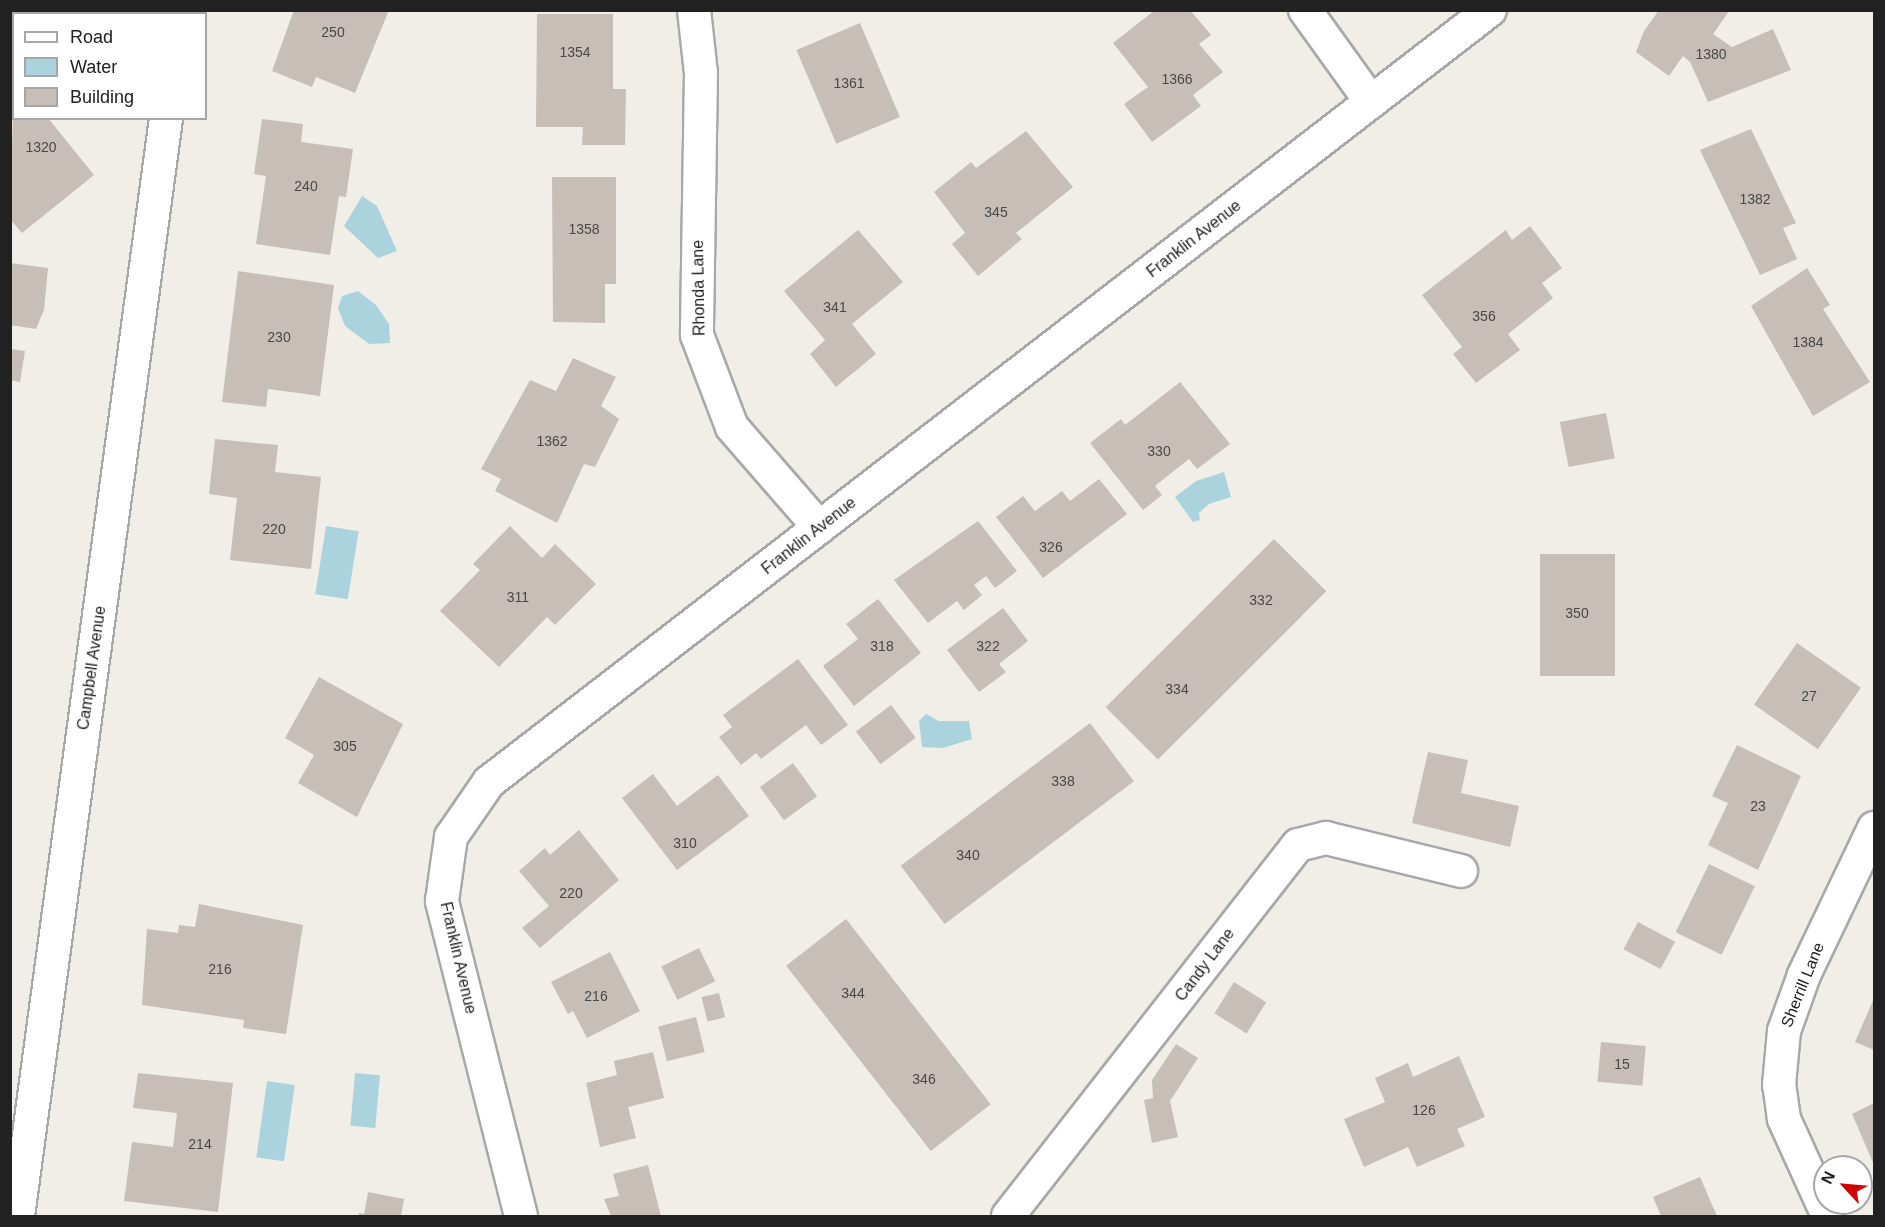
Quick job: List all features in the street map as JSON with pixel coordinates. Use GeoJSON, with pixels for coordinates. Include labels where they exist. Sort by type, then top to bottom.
{"type":"FeatureCollection","features":[{"type":"Feature","properties":{"kind":"street","name":"Rhonda Lane"},"geometry":{"type":"LineString","coordinates":[[694,10],[701,73],[697,335],[732,428],[819,527]]}},
{"type":"Feature","properties":{"kind":"street"},"geometry":{"type":"LineString","coordinates":[[1305,10],[1371,102]]}},
{"type":"Feature","properties":{"kind":"street","name":"Franklin Avenue"},"geometry":{"type":"LineString","coordinates":[[521,1216],[442,901],[451,837],[489,782],[1490,10]]}},
{"type":"Feature","properties":{"kind":"street","name":"Campbell Avenue"},"geometry":{"type":"LineString","coordinates":[[18,1216],[166,120]]}},
{"type":"Feature","properties":{"kind":"street","name":"Sherrill Lane"},"geometry":{"type":"LineString","coordinates":[[1828,1216],[1784,1119],[1779,1085],[1784,1031],[1804,975],[1875,828]]}},
{"type":"Feature","properties":{"kind":"street","name":"Candy Lane"},"geometry":{"type":"LineString","coordinates":[[1008,1216],[1298,845],[1326,838],[1461,871]]}},
{"type":"Feature","properties":{"kind":"water"},"geometry":{"type":"Polygon","coordinates":[[[362,196],[377,206],[397,251],[378,258],[344,226],[362,196]]]}},
{"type":"Feature","properties":{"kind":"water"},"geometry":{"type":"Polygon","coordinates":[[[358,291],[376,305],[389,324],[390,343],[369,344],[345,326],[338,308],[342,296],[358,291]]]}},
{"type":"Feature","properties":{"kind":"water"},"geometry":{"type":"Polygon","coordinates":[[[1224,472],[1231,497],[1209,504],[1199,513],[1200,520],[1193,522],[1175,497],[1196,481],[1224,472]]]}},
{"type":"Feature","properties":{"kind":"water"},"geometry":{"type":"Polygon","coordinates":[[[326,526],[359,531],[348,599],[315,594],[326,526]]]}},
{"type":"Feature","properties":{"kind":"water"},"geometry":{"type":"Polygon","coordinates":[[[926,714],[939,721],[969,721],[972,739],[943,748],[922,747],[919,721],[926,714]]]}},
{"type":"Feature","properties":{"kind":"water"},"geometry":{"type":"Polygon","coordinates":[[[355,1073],[380,1075],[375,1128],[350,1126],[355,1073]]]}},
{"type":"Feature","properties":{"kind":"water"},"geometry":{"type":"Polygon","coordinates":[[[267,1081],[295,1085],[284,1161],[256,1157],[267,1081]]]}},
{"type":"Feature","properties":{"kind":"building"},"geometry":{"type":"Polygon","coordinates":[[[294,10],[389,10],[355,93],[316,77],[312,87],[272,71],[294,10]]]}},
{"type":"Feature","properties":{"kind":"building"},"geometry":{"type":"Polygon","coordinates":[[[1155,10],[1190,10],[1211,35],[1199,44],[1223,72],[1193,95],[1201,106],[1152,142],[1124,104],[1148,87],[1113,43],[1155,10]]]}},
{"type":"Feature","properties":{"kind":"building"},"geometry":{"type":"Polygon","coordinates":[[[1659,10],[1730,10],[1713,34],[1732,47],[1773,29],[1791,70],[1708,102],[1690,62],[1683,56],[1669,76],[1636,52],[1644,31],[1659,10]]]}},
{"type":"Feature","properties":{"kind":"building"},"geometry":{"type":"Polygon","coordinates":[[[537,14],[613,14],[613,89],[626,89],[625,145],[582,145],[583,127],[536,127],[537,14]]]}},
{"type":"Feature","properties":{"kind":"building"},"geometry":{"type":"Polygon","coordinates":[[[860,23],[900,117],[836,144],[796,50],[860,23]]]}},
{"type":"Feature","properties":{"kind":"building"},"geometry":{"type":"Polygon","coordinates":[[[262,119],[303,124],[301,142],[353,149],[346,197],[339,196],[330,255],[256,244],[266,176],[254,174],[262,119]]]}},
{"type":"Feature","properties":{"kind":"building"},"geometry":{"type":"Polygon","coordinates":[[[13,120],[50,120],[94,175],[22,233],[10,219],[13,120]]]}},
{"type":"Feature","properties":{"kind":"building"},"geometry":{"type":"Polygon","coordinates":[[[1751,129],[1796,223],[1783,228],[1797,259],[1760,275],[1700,150],[1751,129]]]}},
{"type":"Feature","properties":{"kind":"building"},"geometry":{"type":"Polygon","coordinates":[[[1026,131],[1073,187],[1016,233],[1022,239],[978,276],[952,244],[965,233],[934,192],[971,162],[976,168],[1026,131]]]}},
{"type":"Feature","properties":{"kind":"building"},"geometry":{"type":"Polygon","coordinates":[[[552,177],[616,177],[616,284],[605,284],[605,323],[553,322],[552,177]]]}},
{"type":"Feature","properties":{"kind":"building"},"geometry":{"type":"Polygon","coordinates":[[[1530,226],[1562,268],[1542,283],[1553,298],[1508,334],[1520,350],[1476,383],[1453,354],[1462,347],[1422,295],[1506,230],[1512,240],[1530,226]]]}},
{"type":"Feature","properties":{"kind":"building"},"geometry":{"type":"Polygon","coordinates":[[[858,230],[903,282],[852,324],[876,354],[836,387],[810,354],[825,340],[784,291],[858,230]]]}},
{"type":"Feature","properties":{"kind":"building"},"geometry":{"type":"Polygon","coordinates":[[[10,263],[48,268],[44,310],[36,329],[10,325],[10,263]]]}},
{"type":"Feature","properties":{"kind":"building"},"geometry":{"type":"Polygon","coordinates":[[[1807,268],[1830,305],[1823,309],[1870,382],[1813,416],[1751,306],[1807,268]]]}},
{"type":"Feature","properties":{"kind":"building"},"geometry":{"type":"Polygon","coordinates":[[[238,271],[334,285],[320,396],[268,389],[266,407],[222,402],[238,271]]]}},
{"type":"Feature","properties":{"kind":"building"},"geometry":{"type":"Polygon","coordinates":[[[10,349],[25,351],[20,382],[10,380],[10,349]]]}},
{"type":"Feature","properties":{"kind":"building"},"geometry":{"type":"Polygon","coordinates":[[[573,358],[616,377],[601,406],[619,419],[595,467],[584,464],[557,523],[495,491],[501,479],[481,469],[530,380],[556,391],[573,358]]]}},
{"type":"Feature","properties":{"kind":"building"},"geometry":{"type":"Polygon","coordinates":[[[1180,382],[1230,444],[1197,469],[1189,459],[1155,486],[1162,495],[1143,510],[1090,443],[1121,419],[1125,425],[1180,382]]]}},
{"type":"Feature","properties":{"kind":"building"},"geometry":{"type":"Polygon","coordinates":[[[1606,413],[1615,458],[1569,467],[1560,422],[1606,413]]]}},
{"type":"Feature","properties":{"kind":"building"},"geometry":{"type":"Polygon","coordinates":[[[215,439],[278,445],[275,472],[321,477],[311,569],[230,560],[237,498],[209,494],[215,439]]]}},
{"type":"Feature","properties":{"kind":"building"},"geometry":{"type":"Polygon","coordinates":[[[1099,479],[1127,514],[1043,578],[996,517],[1023,496],[1035,511],[1062,491],[1070,501],[1099,479]]]}},
{"type":"Feature","properties":{"kind":"building"},"geometry":{"type":"Polygon","coordinates":[[[978,521],[1017,571],[995,588],[986,576],[974,585],[982,595],[964,610],[957,601],[928,623],[894,580],[978,521]]]}},
{"type":"Feature","properties":{"kind":"building"},"geometry":{"type":"Polygon","coordinates":[[[510,526],[542,558],[555,544],[596,584],[555,625],[547,617],[499,667],[440,611],[480,570],[473,564],[510,526]]]}},
{"type":"Feature","properties":{"kind":"building"},"geometry":{"type":"Polygon","coordinates":[[[1274,539],[1326,591],[1158,760],[1106,707],[1274,539]]]}},
{"type":"Feature","properties":{"kind":"building"},"geometry":{"type":"Polygon","coordinates":[[[1540,554],[1615,554],[1615,676],[1540,676],[1540,554]]]}},
{"type":"Feature","properties":{"kind":"building"},"geometry":{"type":"Polygon","coordinates":[[[878,599],[921,653],[854,706],[823,666],[858,639],[846,624],[878,599]]]}},
{"type":"Feature","properties":{"kind":"building"},"geometry":{"type":"Polygon","coordinates":[[[1003,608],[1028,641],[999,664],[1006,672],[979,692],[947,650],[1003,608]]]}},
{"type":"Feature","properties":{"kind":"building"},"geometry":{"type":"Polygon","coordinates":[[[1797,643],[1861,688],[1818,749],[1754,704],[1797,643]]]}},
{"type":"Feature","properties":{"kind":"building"},"geometry":{"type":"Polygon","coordinates":[[[798,659],[848,725],[821,745],[806,725],[761,759],[756,753],[741,765],[719,737],[732,727],[723,715],[798,659]]]}},
{"type":"Feature","properties":{"kind":"building"},"geometry":{"type":"Polygon","coordinates":[[[319,677],[403,724],[357,817],[298,783],[314,755],[285,738],[319,677]]]}},
{"type":"Feature","properties":{"kind":"building"},"geometry":{"type":"Polygon","coordinates":[[[891,705],[916,738],[881,764],[856,731],[891,705]]]}},
{"type":"Feature","properties":{"kind":"building"},"geometry":{"type":"Polygon","coordinates":[[[1090,723],[1134,781],[945,924],[901,866],[1090,723]]]}},
{"type":"Feature","properties":{"kind":"building"},"geometry":{"type":"Polygon","coordinates":[[[1737,745],[1801,776],[1758,870],[1708,845],[1728,803],[1712,796],[1737,745]]]}},
{"type":"Feature","properties":{"kind":"building"},"geometry":{"type":"Polygon","coordinates":[[[1428,752],[1468,760],[1461,793],[1519,806],[1510,847],[1412,823],[1428,752]]]}},
{"type":"Feature","properties":{"kind":"building"},"geometry":{"type":"Polygon","coordinates":[[[793,763],[817,796],[784,820],[760,787],[793,763]]]}},
{"type":"Feature","properties":{"kind":"building"},"geometry":{"type":"Polygon","coordinates":[[[653,774],[677,806],[718,775],[749,816],[677,870],[622,798],[653,774]]]}},
{"type":"Feature","properties":{"kind":"building"},"geometry":{"type":"Polygon","coordinates":[[[579,830],[619,880],[540,948],[522,928],[549,906],[519,871],[545,848],[550,855],[579,830]]]}},
{"type":"Feature","properties":{"kind":"building"},"geometry":{"type":"Polygon","coordinates":[[[1709,864],[1755,886],[1722,955],[1676,932],[1709,864]]]}},
{"type":"Feature","properties":{"kind":"building"},"geometry":{"type":"Polygon","coordinates":[[[199,904],[303,925],[286,1034],[243,1028],[244,1020],[142,1005],[147,929],[178,933],[179,925],[195,927],[199,904]]]}},
{"type":"Feature","properties":{"kind":"building"},"geometry":{"type":"Polygon","coordinates":[[[846,919],[991,1104],[931,1151],[786,966],[846,919]]]}},
{"type":"Feature","properties":{"kind":"building"},"geometry":{"type":"Polygon","coordinates":[[[1638,922],[1675,942],[1661,969],[1623,949],[1638,922]]]}},
{"type":"Feature","properties":{"kind":"building"},"geometry":{"type":"Polygon","coordinates":[[[699,948],[715,981],[677,1000],[661,966],[699,948]]]}},
{"type":"Feature","properties":{"kind":"building"},"geometry":{"type":"Polygon","coordinates":[[[610,952],[640,1011],[587,1038],[573,1011],[568,1014],[551,982],[610,952]]]}},
{"type":"Feature","properties":{"kind":"building"},"geometry":{"type":"Polygon","coordinates":[[[1234,982],[1266,1002],[1247,1034],[1214,1013],[1234,982]]]}},
{"type":"Feature","properties":{"kind":"building"},"geometry":{"type":"Polygon","coordinates":[[[719,993],[725,1017],[708,1022],[702,997],[719,993]]]}},
{"type":"Feature","properties":{"kind":"building"},"geometry":{"type":"Polygon","coordinates":[[[1874,998],[1874,1050],[1855,1042],[1874,998]]]}},
{"type":"Feature","properties":{"kind":"building"},"geometry":{"type":"Polygon","coordinates":[[[696,1017],[705,1052],[667,1061],[658,1026],[696,1017]]]}},
{"type":"Feature","properties":{"kind":"building"},"geometry":{"type":"Polygon","coordinates":[[[1601,1042],[1646,1046],[1642,1086],[1598,1082],[1601,1042]]]}},
{"type":"Feature","properties":{"kind":"building"},"geometry":{"type":"Polygon","coordinates":[[[1176,1044],[1198,1058],[1170,1101],[1178,1137],[1152,1143],[1144,1100],[1153,1098],[1152,1080],[1176,1044]]]}},
{"type":"Feature","properties":{"kind":"building"},"geometry":{"type":"Polygon","coordinates":[[[653,1052],[664,1098],[628,1107],[636,1138],[600,1147],[586,1083],[617,1075],[614,1061],[653,1052]]]}},
{"type":"Feature","properties":{"kind":"building"},"geometry":{"type":"Polygon","coordinates":[[[1459,1056],[1485,1117],[1457,1129],[1465,1146],[1417,1167],[1408,1147],[1364,1167],[1344,1119],[1385,1102],[1375,1078],[1408,1063],[1413,1077],[1459,1056]]]}},
{"type":"Feature","properties":{"kind":"building"},"geometry":{"type":"Polygon","coordinates":[[[138,1073],[233,1083],[218,1212],[124,1201],[132,1142],[173,1147],[177,1113],[133,1108],[138,1073]]]}},
{"type":"Feature","properties":{"kind":"building"},"geometry":{"type":"Polygon","coordinates":[[[1874,1103],[1874,1165],[1873,1155],[1870,1155],[1852,1114],[1874,1103]]]}},
{"type":"Feature","properties":{"kind":"building"},"geometry":{"type":"Polygon","coordinates":[[[648,1165],[661,1216],[611,1216],[604,1199],[619,1196],[613,1174],[648,1165]]]}},
{"type":"Feature","properties":{"kind":"building"},"geometry":{"type":"Polygon","coordinates":[[[1700,1177],[1717,1216],[1661,1216],[1653,1197],[1700,1177]]]}},
{"type":"Feature","properties":{"kind":"building"},"geometry":{"type":"Polygon","coordinates":[[[368,1192],[404,1199],[401,1216],[358,1216],[359,1213],[364,1214],[368,1192]]]}}]}
